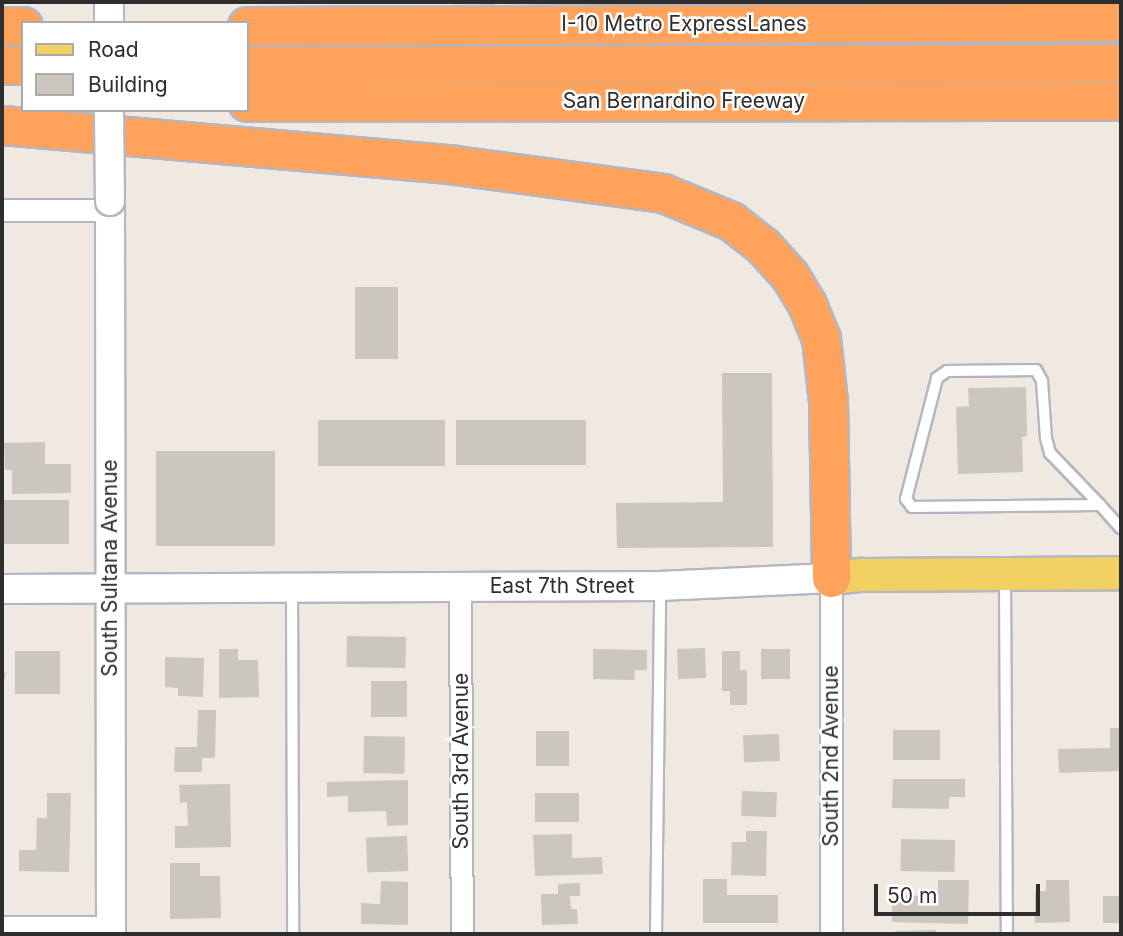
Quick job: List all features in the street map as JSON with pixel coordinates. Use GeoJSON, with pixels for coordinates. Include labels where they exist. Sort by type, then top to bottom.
{"type":"FeatureCollection","features":[{"type":"Feature","properties":{"kind":"highway","name":"I-10 Metro ExpressLanes"},"geometry":{"type":"LineString","coordinates":[[248,26],[1121,22]]}},
{"type":"Feature","properties":{"kind":"highway"},"geometry":{"type":"LineString","coordinates":[[2,26],[21,26]]}},
{"type":"Feature","properties":{"kind":"highway","name":"I-10 Metro ExpressLanes"},"geometry":{"type":"LineString","coordinates":[[248,65],[1121,63]]}},
{"type":"Feature","properties":{"kind":"highway"},"geometry":{"type":"LineString","coordinates":[[2,65],[21,65]]}},
{"type":"Feature","properties":{"kind":"highway","name":"San Bernardino Freeway"},"geometry":{"type":"LineString","coordinates":[[248,102],[1121,101]]}},
{"type":"Feature","properties":{"kind":"highway"},"geometry":{"type":"LineString","coordinates":[[2,102],[21,102]]}},
{"type":"Feature","properties":{"kind":"highway"},"geometry":{"type":"LineString","coordinates":[[2,125],[455,165],[663,194],[731,221],[763,246],[790,276],[807,304],[821,338],[827,388],[831,578]]}},
{"type":"Feature","properties":{"kind":"main road","name":"East 7th Street"},"geometry":{"type":"LineString","coordinates":[[831,578],[862,575],[1121,573]]}},
{"type":"Feature","properties":{"kind":"street"},"geometry":{"type":"LineString","coordinates":[[109,2],[109,21]]}},
{"type":"Feature","properties":{"kind":"street","name":"South Sultana Avenue"},"geometry":{"type":"LineString","coordinates":[[110,112],[111,930]]}},
{"type":"Feature","properties":{"kind":"street"},"geometry":{"type":"LineString","coordinates":[[2,210],[110,206]]}},
{"type":"Feature","properties":{"kind":"street","name":"East 7th Street"},"geometry":{"type":"LineString","coordinates":[[2,589],[292,590],[660,586],[831,578]]}},
{"type":"Feature","properties":{"kind":"street","name":"South 2nd Avenue"},"geometry":{"type":"LineString","coordinates":[[831,578],[831,934]]}},
{"type":"Feature","properties":{"kind":"street","name":"South 3rd Avenue"},"geometry":{"type":"LineString","coordinates":[[460,587],[462,934]]}},
{"type":"Feature","properties":{"kind":"street"},"geometry":{"type":"LineString","coordinates":[[2,927],[111,930]]}},
{"type":"Feature","properties":{"kind":"lane"},"geometry":{"type":"LineString","coordinates":[[1100,505],[912,507],[906,499],[937,378],[947,371],[1036,370],[1042,381],[1046,438],[1050,453],[1100,505],[1121,528]]}},
{"type":"Feature","properties":{"kind":"lane"},"geometry":{"type":"LineString","coordinates":[[1005,573],[1007,934]]}},
{"type":"Feature","properties":{"kind":"lane"},"geometry":{"type":"LineString","coordinates":[[656,934],[660,586]]}},
{"type":"Feature","properties":{"kind":"lane"},"geometry":{"type":"LineString","coordinates":[[292,590],[293,934]]}},
{"type":"Feature","properties":{"kind":"building"},"geometry":{"type":"Polygon","coordinates":[[[355,287],[398,287],[398,359],[355,359],[355,287]]]}},
{"type":"Feature","properties":{"kind":"building"},"geometry":{"type":"Polygon","coordinates":[[[722,373],[772,373],[773,547],[617,548],[616,503],[723,502],[722,373]]]}},
{"type":"Feature","properties":{"kind":"building"},"geometry":{"type":"Polygon","coordinates":[[[1026,387],[1027,436],[1022,437],[1023,472],[958,474],[956,407],[969,406],[968,388],[1026,387]]]}},
{"type":"Feature","properties":{"kind":"building"},"geometry":{"type":"Polygon","coordinates":[[[318,420],[445,420],[445,466],[318,466],[318,420]]]}},
{"type":"Feature","properties":{"kind":"building"},"geometry":{"type":"Polygon","coordinates":[[[456,420],[586,420],[586,465],[456,465],[456,420]]]}},
{"type":"Feature","properties":{"kind":"building"},"geometry":{"type":"Polygon","coordinates":[[[45,442],[45,464],[71,464],[71,493],[12,494],[12,470],[5,470],[4,443],[45,442]]]}},
{"type":"Feature","properties":{"kind":"building"},"geometry":{"type":"Polygon","coordinates":[[[156,451],[275,451],[275,546],[156,546],[156,451]]]}},
{"type":"Feature","properties":{"kind":"building"},"geometry":{"type":"Polygon","coordinates":[[[2,500],[69,500],[69,544],[2,544],[2,500]]]}},
{"type":"Feature","properties":{"kind":"building"},"geometry":{"type":"Polygon","coordinates":[[[347,636],[406,637],[405,668],[346,667],[347,636]]]}},
{"type":"Feature","properties":{"kind":"building"},"geometry":{"type":"Polygon","coordinates":[[[705,648],[706,678],[678,679],[677,649],[705,648]]]}},
{"type":"Feature","properties":{"kind":"building"},"geometry":{"type":"Polygon","coordinates":[[[219,649],[238,649],[238,660],[258,660],[259,697],[219,698],[219,649]]]}},
{"type":"Feature","properties":{"kind":"building"},"geometry":{"type":"Polygon","coordinates":[[[593,649],[647,650],[647,670],[635,670],[634,680],[593,679],[593,649]]]}},
{"type":"Feature","properties":{"kind":"building"},"geometry":{"type":"Polygon","coordinates":[[[761,649],[790,649],[790,679],[761,679],[761,649]]]}},
{"type":"Feature","properties":{"kind":"building"},"geometry":{"type":"Polygon","coordinates":[[[15,651],[60,651],[60,694],[15,694],[15,651]]]}},
{"type":"Feature","properties":{"kind":"building"},"geometry":{"type":"Polygon","coordinates":[[[722,651],[740,651],[740,670],[747,670],[747,705],[730,705],[730,691],[722,691],[722,651]]]}},
{"type":"Feature","properties":{"kind":"building"},"geometry":{"type":"Polygon","coordinates":[[[165,657],[204,658],[203,697],[178,696],[178,688],[165,687],[165,657]]]}},
{"type":"Feature","properties":{"kind":"building"},"geometry":{"type":"Polygon","coordinates":[[[2,672],[6,673],[2,689],[2,672]]]}},
{"type":"Feature","properties":{"kind":"building"},"geometry":{"type":"Polygon","coordinates":[[[371,681],[407,681],[407,717],[371,717],[371,681]]]}},
{"type":"Feature","properties":{"kind":"building"},"geometry":{"type":"Polygon","coordinates":[[[198,710],[216,710],[215,758],[202,758],[202,772],[174,772],[175,747],[197,747],[198,710]]]}},
{"type":"Feature","properties":{"kind":"building"},"geometry":{"type":"Polygon","coordinates":[[[1110,728],[1121,728],[1121,771],[1059,773],[1058,749],[1110,748],[1110,728]]]}},
{"type":"Feature","properties":{"kind":"building"},"geometry":{"type":"Polygon","coordinates":[[[893,730],[940,730],[940,760],[893,760],[893,730]]]}},
{"type":"Feature","properties":{"kind":"building"},"geometry":{"type":"Polygon","coordinates":[[[536,731],[569,731],[569,766],[536,766],[536,731]]]}},
{"type":"Feature","properties":{"kind":"building"},"geometry":{"type":"Polygon","coordinates":[[[779,734],[780,761],[744,762],[743,735],[779,734]]]}},
{"type":"Feature","properties":{"kind":"building"},"geometry":{"type":"Polygon","coordinates":[[[364,736],[405,737],[404,774],[363,773],[364,736]]]}},
{"type":"Feature","properties":{"kind":"building"},"geometry":{"type":"Polygon","coordinates":[[[893,779],[965,779],[965,797],[949,797],[949,809],[892,808],[893,779]]]}},
{"type":"Feature","properties":{"kind":"building"},"geometry":{"type":"Polygon","coordinates":[[[408,780],[408,825],[387,826],[386,811],[348,812],[348,796],[327,797],[327,782],[408,780]]]}},
{"type":"Feature","properties":{"kind":"building"},"geometry":{"type":"Polygon","coordinates":[[[230,784],[231,847],[175,848],[175,826],[188,826],[187,802],[180,803],[179,785],[230,784]]]}},
{"type":"Feature","properties":{"kind":"building"},"geometry":{"type":"Polygon","coordinates":[[[742,791],[777,792],[776,817],[741,816],[742,791]]]}},
{"type":"Feature","properties":{"kind":"building"},"geometry":{"type":"Polygon","coordinates":[[[47,793],[71,793],[69,872],[19,871],[19,850],[36,850],[37,818],[47,818],[47,793]]]}},
{"type":"Feature","properties":{"kind":"building"},"geometry":{"type":"Polygon","coordinates":[[[535,793],[579,793],[579,822],[535,822],[535,793]]]}},
{"type":"Feature","properties":{"kind":"building"},"geometry":{"type":"Polygon","coordinates":[[[746,831],[767,831],[766,876],[731,875],[732,842],[746,842],[746,831]]]}},
{"type":"Feature","properties":{"kind":"building"},"geometry":{"type":"Polygon","coordinates":[[[572,834],[572,858],[602,857],[603,874],[535,876],[533,835],[572,834]]]}},
{"type":"Feature","properties":{"kind":"building"},"geometry":{"type":"Polygon","coordinates":[[[407,836],[408,871],[367,872],[366,837],[407,836]]]}},
{"type":"Feature","properties":{"kind":"building"},"geometry":{"type":"Polygon","coordinates":[[[901,839],[955,840],[954,872],[900,871],[901,839]]]}},
{"type":"Feature","properties":{"kind":"building"},"geometry":{"type":"Polygon","coordinates":[[[170,863],[200,863],[200,876],[220,876],[221,918],[170,919],[170,863]]]}},
{"type":"Feature","properties":{"kind":"building"},"geometry":{"type":"Polygon","coordinates":[[[703,879],[727,879],[727,895],[778,895],[778,923],[703,923],[703,879]]]}},
{"type":"Feature","properties":{"kind":"building"},"geometry":{"type":"Polygon","coordinates":[[[938,880],[969,880],[968,924],[892,922],[892,895],[938,896],[938,880]]]}},
{"type":"Feature","properties":{"kind":"building"},"geometry":{"type":"Polygon","coordinates":[[[1046,880],[1069,880],[1070,922],[1035,923],[1035,891],[1046,891],[1046,880]]]}},
{"type":"Feature","properties":{"kind":"building"},"geometry":{"type":"Polygon","coordinates":[[[381,881],[408,882],[408,925],[361,924],[361,903],[380,904],[381,881]]]}},
{"type":"Feature","properties":{"kind":"building"},"geometry":{"type":"Polygon","coordinates":[[[580,883],[580,896],[570,896],[571,909],[577,909],[578,924],[542,925],[541,894],[558,894],[558,884],[580,883]]]}},
{"type":"Feature","properties":{"kind":"building"},"geometry":{"type":"Polygon","coordinates":[[[1103,896],[1121,896],[1121,923],[1103,923],[1103,896]]]}},
{"type":"Feature","properties":{"kind":"building"},"geometry":{"type":"Polygon","coordinates":[[[936,930],[936,934],[895,934],[895,931],[936,930]]]}}]}
